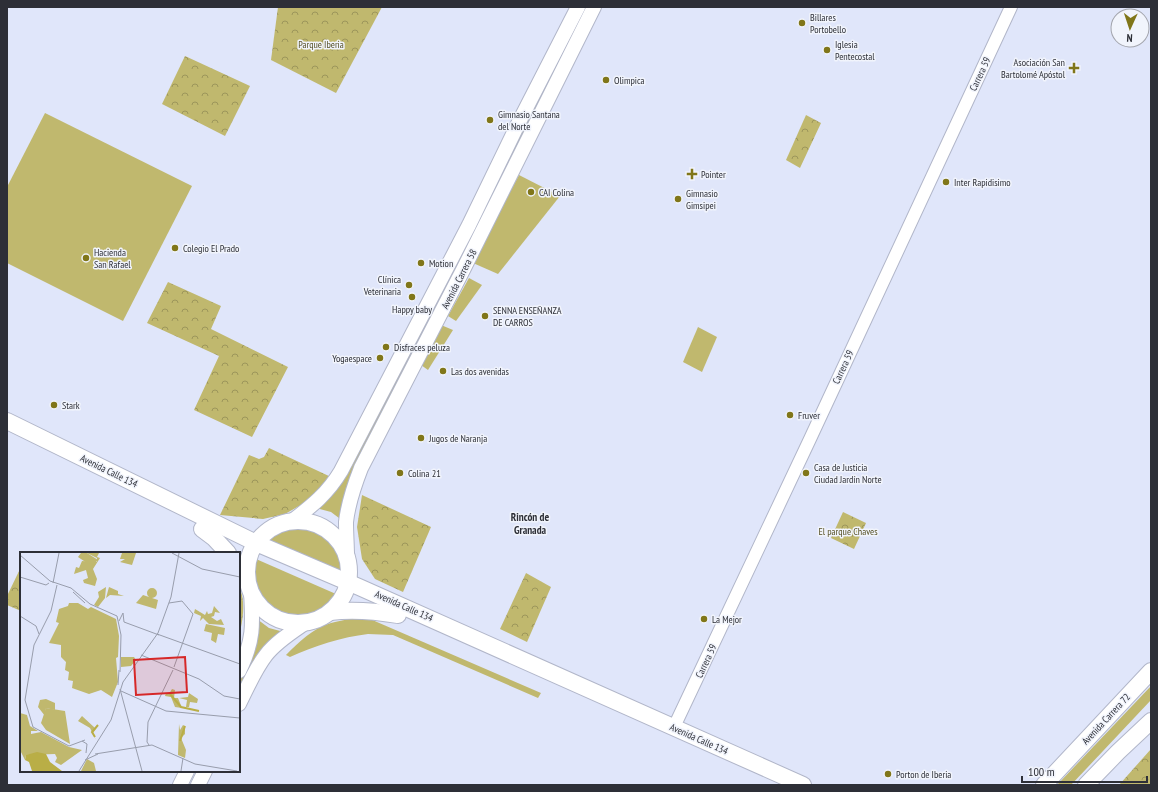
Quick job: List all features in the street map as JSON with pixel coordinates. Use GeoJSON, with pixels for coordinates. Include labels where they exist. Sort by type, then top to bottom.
{"type":"FeatureCollection","features":[{"type":"Feature","properties":{"kind":"main road","name":"Avenida Carrera 58"},"geometry":{"type":"LineString","coordinates":[[292,521],[328,491],[341,471],[469,225],[519,122],[578,7]]}},
{"type":"Feature","properties":{"kind":"main road","name":"Avenida Carrera 58"},"geometry":{"type":"LineString","coordinates":[[348,558],[346,523],[348,508],[361,468],[464,268],[594,7]]}},
{"type":"Feature","properties":{"kind":"main road","name":"Avenida Calle 134"},"geometry":{"type":"LineString","coordinates":[[7,421],[223,527],[253,547]]}},
{"type":"Feature","properties":{"kind":"main road","name":"Avenida Calle 134"},"geometry":{"type":"LineString","coordinates":[[7,433],[202,529],[253,547],[347,587],[398,615],[779,785]]}},
{"type":"Feature","properties":{"kind":"main road"},"geometry":{"type":"LineString","coordinates":[[223,527],[252,528],[275,526],[292,521],[306,522],[320,526],[332,533],[341,544],[348,558],[361,577],[370,586],[389,600]]}},
{"type":"Feature","properties":{"kind":"main road"},"geometry":{"type":"LineString","coordinates":[[240,669],[250,642],[253,618],[250,589],[246,572],[247,565],[253,547],[264,534],[275,526]]}},
{"type":"Feature","properties":{"kind":"main road"},"geometry":{"type":"LineString","coordinates":[[202,529],[214,538],[227,552]]}},
{"type":"Feature","properties":{"kind":"main road"},"geometry":{"type":"LineString","coordinates":[[240,702],[267,654],[305,623],[318,619],[330,612],[339,604],[347,587],[350,568],[348,558]]}},
{"type":"Feature","properties":{"kind":"main road"},"geometry":{"type":"LineString","coordinates":[[240,571],[256,602],[263,610],[272,616],[288,622],[305,623]]}},
{"type":"Feature","properties":{"kind":"main road","name":"Avenida Calle 134"},"geometry":{"type":"LineString","coordinates":[[347,587],[389,600],[803,785]]}},
{"type":"Feature","properties":{"kind":"main road"},"geometry":{"type":"LineString","coordinates":[[330,612],[355,610],[377,611],[398,615]]}},
{"type":"Feature","properties":{"kind":"main road","name":"Avenida Carrera 72"},"geometry":{"type":"LineString","coordinates":[[1044,785],[1151,671]]}},
{"type":"Feature","properties":{"kind":"main road"},"geometry":{"type":"LineString","coordinates":[[1118,752],[1151,712]]}},
{"type":"Feature","properties":{"kind":"main road"},"geometry":{"type":"LineString","coordinates":[[1086,785],[1151,721]]}},
{"type":"Feature","properties":{"kind":"main road"},"geometry":{"type":"LineString","coordinates":[[180,785],[187,772]]}},
{"type":"Feature","properties":{"kind":"main road"},"geometry":{"type":"LineString","coordinates":[[198,785],[204,772]]}},
{"type":"Feature","properties":{"kind":"street","name":"Carrera 59"},"geometry":{"type":"LineString","coordinates":[[674,727],[814,432],[1011,7]]}},
{"type":"Feature","properties":{"kind":"green space","name":"Parque Iberia"},"geometry":{"type":"Polygon","coordinates":[[[278,7],[382,7],[336,93],[271,60],[278,7]]]}},
{"type":"Feature","properties":{"kind":"green space"},"geometry":{"type":"Polygon","coordinates":[[[581,7],[588,7],[343,521],[331,512],[316,508],[581,7]]]}},
{"type":"Feature","properties":{"kind":"green space"},"geometry":{"type":"Polygon","coordinates":[[[185,56],[250,86],[225,136],[162,104],[185,56]]]}},
{"type":"Feature","properties":{"kind":"green space","name":"Hacienda San Rafael"},"geometry":{"type":"Polygon","coordinates":[[[45,113],[192,186],[123,321],[7,263],[7,187],[45,113]]]}},
{"type":"Feature","properties":{"kind":"green space"},"geometry":{"type":"Polygon","coordinates":[[[806,115],[821,123],[800,168],[786,160],[806,115]]]}},
{"type":"Feature","properties":{"kind":"green space"},"geometry":{"type":"Polygon","coordinates":[[[519,175],[560,196],[498,274],[473,263],[519,175]]]}},
{"type":"Feature","properties":{"kind":"green space"},"geometry":{"type":"Polygon","coordinates":[[[469,278],[482,285],[456,321],[448,316],[469,278]]]}},
{"type":"Feature","properties":{"kind":"green space"},"geometry":{"type":"Polygon","coordinates":[[[168,282],[221,306],[211,329],[288,367],[252,437],[194,410],[219,356],[147,323],[168,282]]]}},
{"type":"Feature","properties":{"kind":"green space"},"geometry":{"type":"Polygon","coordinates":[[[441,325],[453,330],[428,370],[421,365],[441,325]]]}},
{"type":"Feature","properties":{"kind":"green space"},"geometry":{"type":"Polygon","coordinates":[[[698,327],[717,337],[702,372],[683,362],[698,327]]]}},
{"type":"Feature","properties":{"kind":"green space"},"geometry":{"type":"Polygon","coordinates":[[[269,448],[331,477],[306,502],[285,514],[263,519],[220,515],[249,455],[259,459],[264,457],[269,448]]]}},
{"type":"Feature","properties":{"kind":"green space"},"geometry":{"type":"Polygon","coordinates":[[[362,495],[431,527],[403,592],[375,579],[362,559],[357,527],[362,495]]]}},
{"type":"Feature","properties":{"kind":"green space","name":"El parque Chaves"},"geometry":{"type":"Polygon","coordinates":[[[843,512],[866,523],[854,549],[831,538],[843,512]]]}},
{"type":"Feature","properties":{"kind":"green space"},"geometry":{"type":"Polygon","coordinates":[[[290,529],[312,531],[330,539],[341,554],[343,576],[264,542],[277,534],[290,529]]]}},
{"type":"Feature","properties":{"kind":"green space"},"geometry":{"type":"Polygon","coordinates":[[[256,559],[336,594],[330,603],[322,610],[311,614],[300,616],[278,612],[261,598],[255,589],[253,572],[256,559]]]}},
{"type":"Feature","properties":{"kind":"green space"},"geometry":{"type":"Polygon","coordinates":[[[20,569],[20,611],[7,605],[7,596],[20,569]]]}},
{"type":"Feature","properties":{"kind":"green space"},"geometry":{"type":"Polygon","coordinates":[[[526,573],[551,587],[527,642],[500,629],[526,573]]]}},
{"type":"Feature","properties":{"kind":"green space"},"geometry":{"type":"Polygon","coordinates":[[[240,590],[243,598],[242,623],[240,631],[240,590]]]}},
{"type":"Feature","properties":{"kind":"green space"},"geometry":{"type":"Polygon","coordinates":[[[257,619],[269,628],[284,632],[240,695],[240,680],[251,658],[257,619]]]}},
{"type":"Feature","properties":{"kind":"green space"},"geometry":{"type":"Polygon","coordinates":[[[350,619],[370,619],[541,693],[538,698],[393,635],[358,635],[328,642],[290,657],[286,655],[301,640],[318,628],[331,623],[350,619]]]}},
{"type":"Feature","properties":{"kind":"green space"},"geometry":{"type":"Polygon","coordinates":[[[1151,686],[1151,700],[1071,785],[1057,785],[1151,686]]]}},
{"type":"Feature","properties":{"kind":"green space"},"geometry":{"type":"Polygon","coordinates":[[[1151,749],[1151,785],[1119,785],[1151,749]]]}},
{"type":"Feature","properties":{"kind":"place","name":"Billares Portobello"},"geometry":{"type":"Point","coordinates":[802,23]}},
{"type":"Feature","properties":{"kind":"place","name":"Iglesia Pentecostal"},"geometry":{"type":"Point","coordinates":[827,50]}},
{"type":"Feature","properties":{"kind":"place","name":"Asociación San Bartolomé Apóstol"},"geometry":{"type":"Point","coordinates":[1074,68]}},
{"type":"Feature","properties":{"kind":"place","name":"Olimpica"},"geometry":{"type":"Point","coordinates":[606,80]}},
{"type":"Feature","properties":{"kind":"place","name":"Gimnasio Santana del Norte"},"geometry":{"type":"Point","coordinates":[490,120]}},
{"type":"Feature","properties":{"kind":"place","name":"Pointer"},"geometry":{"type":"Point","coordinates":[692,174]}},
{"type":"Feature","properties":{"kind":"place","name":"Inter Rapidisimo"},"geometry":{"type":"Point","coordinates":[946,182]}},
{"type":"Feature","properties":{"kind":"place","name":"CAI Colina"},"geometry":{"type":"Point","coordinates":[531,192]}},
{"type":"Feature","properties":{"kind":"place","name":"Gimnasio Gimsipei"},"geometry":{"type":"Point","coordinates":[678,199]}},
{"type":"Feature","properties":{"kind":"place","name":"Colegio El Prado"},"geometry":{"type":"Point","coordinates":[175,248]}},
{"type":"Feature","properties":{"kind":"place","name":"Hacienda San Rafael"},"geometry":{"type":"Point","coordinates":[86,258]}},
{"type":"Feature","properties":{"kind":"place","name":"Motion"},"geometry":{"type":"Point","coordinates":[421,263]}},
{"type":"Feature","properties":{"kind":"place","name":"Clínica Veterinaria"},"geometry":{"type":"Point","coordinates":[409,285]}},
{"type":"Feature","properties":{"kind":"place","name":"Happy baby"},"geometry":{"type":"Point","coordinates":[412,297]}},
{"type":"Feature","properties":{"kind":"place","name":"SENNA ENSEÑANZA DE CARROS"},"geometry":{"type":"Point","coordinates":[485,316]}},
{"type":"Feature","properties":{"kind":"place","name":"Disfraces peluza"},"geometry":{"type":"Point","coordinates":[386,347]}},
{"type":"Feature","properties":{"kind":"place","name":"Yogaespace"},"geometry":{"type":"Point","coordinates":[380,358]}},
{"type":"Feature","properties":{"kind":"place","name":"Las dos avenidas"},"geometry":{"type":"Point","coordinates":[443,371]}},
{"type":"Feature","properties":{"kind":"place","name":"Stark"},"geometry":{"type":"Point","coordinates":[54,405]}},
{"type":"Feature","properties":{"kind":"place","name":"Fruver"},"geometry":{"type":"Point","coordinates":[790,415]}},
{"type":"Feature","properties":{"kind":"place","name":"Jugos de Naranja"},"geometry":{"type":"Point","coordinates":[421,438]}},
{"type":"Feature","properties":{"kind":"place","name":"Colina 21"},"geometry":{"type":"Point","coordinates":[400,473]}},
{"type":"Feature","properties":{"kind":"place","name":"Casa de Justicia Ciudad Jardín Norte"},"geometry":{"type":"Point","coordinates":[806,473]}},
{"type":"Feature","properties":{"kind":"place","name":"La Mejor"},"geometry":{"type":"Point","coordinates":[704,619]}},
{"type":"Feature","properties":{"kind":"place","name":"Porton de Iberia"},"geometry":{"type":"Point","coordinates":[888,774]}},
{"type":"Feature","properties":{"kind":"district","name":"Rincón de Granada"},"geometry":{"type":"Point","coordinates":[530,523]}}]}
